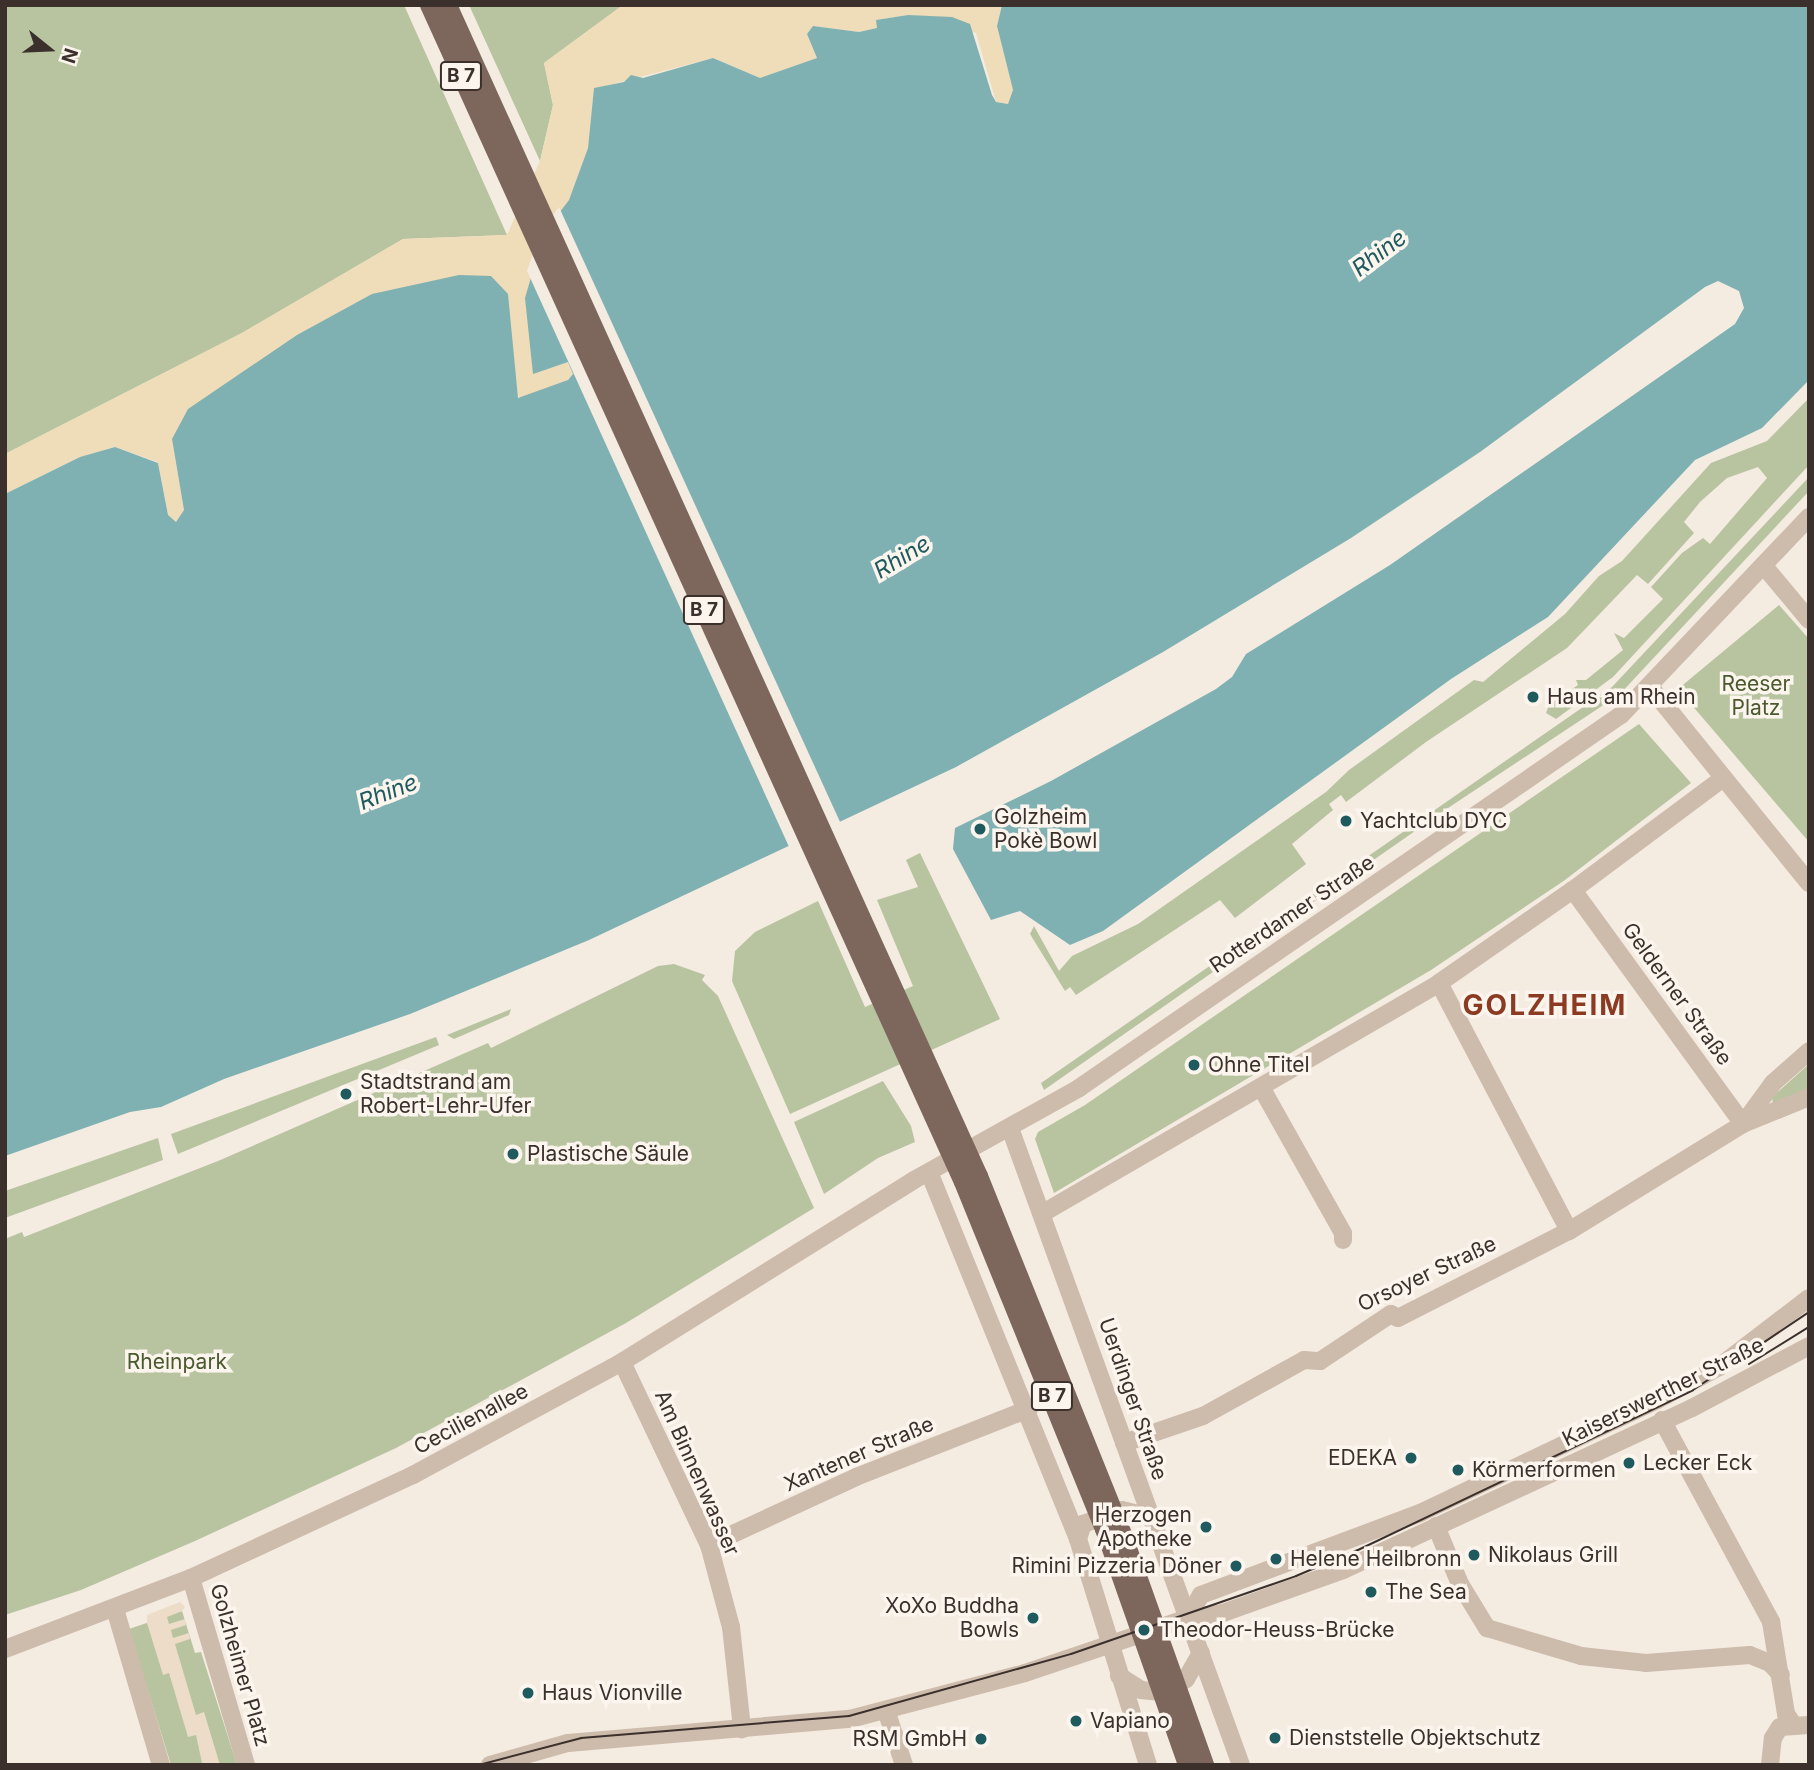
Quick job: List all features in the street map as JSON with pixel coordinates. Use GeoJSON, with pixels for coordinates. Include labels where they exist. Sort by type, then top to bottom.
{"type":"FeatureCollection","features":[{"type":"Feature","properties":{"kind":"main road","name":"B 7"},"geometry":{"type":"LineString","coordinates":[[429,5],[501,143],[1054,1354],[1180,1722],[1187,1765]]}},
{"type":"Feature","properties":{"kind":"main road","name":"B 7"},"geometry":{"type":"LineString","coordinates":[[448,5],[501,143]]}},
{"type":"Feature","properties":{"kind":"main road","name":"B 7"},"geometry":{"type":"LineString","coordinates":[[1180,1722],[1205,1765]]}},
{"type":"Feature","properties":{"kind":"street","name":"Rotterdamer Straße"},"geometry":{"type":"LineString","coordinates":[[929,1172],[1010,1128],[1125,1058],[1600,731],[1651,688],[1809,517]]}},
{"type":"Feature","properties":{"kind":"street"},"geometry":{"type":"LineString","coordinates":[[1764,566],[1809,620]]}},
{"type":"Feature","properties":{"kind":"street"},"geometry":{"type":"LineString","coordinates":[[1651,688],[1722,779],[1809,883]]}},
{"type":"Feature","properties":{"kind":"street"},"geometry":{"type":"LineString","coordinates":[[1043,1213],[1439,983],[1573,890],[1722,779]]}},
{"type":"Feature","properties":{"kind":"street","name":"Gelderner Straße"},"geometry":{"type":"LineString","coordinates":[[1573,890],[1743,1124]]}},
{"type":"Feature","properties":{"kind":"street"},"geometry":{"type":"LineString","coordinates":[[1439,983],[1569,1231]]}},
{"type":"Feature","properties":{"kind":"street","name":"Orsoyer Straße"},"geometry":{"type":"LineString","coordinates":[[1743,1124],[1773,1083],[1809,1051]]}},
{"type":"Feature","properties":{"kind":"street"},"geometry":{"type":"LineString","coordinates":[[1261,1087],[1343,1233],[1343,1240]]}},
{"type":"Feature","properties":{"kind":"street","name":"Orsoyer Straße"},"geometry":{"type":"LineString","coordinates":[[1124,1443],[1203,1416],[1304,1360],[1324,1359],[1391,1314],[1398,1318],[1569,1231],[1743,1124],[1809,1097]]}},
{"type":"Feature","properties":{"kind":"street","name":"Uerdinger Straße"},"geometry":{"type":"LineString","coordinates":[[1010,1128],[1241,1765]]}},
{"type":"Feature","properties":{"kind":"street"},"geometry":{"type":"LineString","coordinates":[[929,1172],[1029,1409],[1078,1539],[1112,1643],[1119,1676],[1147,1765]]}},
{"type":"Feature","properties":{"kind":"street","name":"Cecilienallee"},"geometry":{"type":"LineString","coordinates":[[5,1649],[191,1578],[412,1475],[622,1362],[929,1172]]}},
{"type":"Feature","properties":{"kind":"street","name":"Kaiserswerther Straße"},"geometry":{"type":"LineString","coordinates":[[1188,1618],[1201,1595],[1420,1513],[1657,1400],[1718,1367],[1809,1298]]}},
{"type":"Feature","properties":{"kind":"street","name":"Kaiserswerther Straße"},"geometry":{"type":"LineString","coordinates":[[490,1765],[568,1743],[813,1724],[886,1710],[1188,1618],[1214,1616],[1326,1577],[1662,1420],[1809,1346]]}},
{"type":"Feature","properties":{"kind":"street","name":"Am Binnenwasser"},"geometry":{"type":"LineString","coordinates":[[622,1362],[709,1545],[731,1627],[742,1729]]}},
{"type":"Feature","properties":{"kind":"street","name":"Xantener Straße"},"geometry":{"type":"LineString","coordinates":[[709,1545],[856,1477],[1029,1409]]}},
{"type":"Feature","properties":{"kind":"street"},"geometry":{"type":"LineString","coordinates":[[1662,1420],[1771,1622],[1786,1714],[1801,1725]]}},
{"type":"Feature","properties":{"kind":"street"},"geometry":{"type":"LineString","coordinates":[[1078,1539],[1083,1524],[1122,1510],[1150,1517]]}},
{"type":"Feature","properties":{"kind":"street"},"geometry":{"type":"LineString","coordinates":[[1436,1526],[1460,1584],[1487,1628],[1581,1656],[1646,1663],[1750,1655],[1770,1663],[1781,1675]]}},
{"type":"Feature","properties":{"kind":"street","name":"Golzheimer Platz"},"geometry":{"type":"LineString","coordinates":[[191,1578],[246,1765]]}},
{"type":"Feature","properties":{"kind":"street"},"geometry":{"type":"LineString","coordinates":[[115,1609],[161,1765]]}},
{"type":"Feature","properties":{"kind":"street"},"geometry":{"type":"LineString","coordinates":[[1119,1676],[1141,1690],[1161,1692],[1186,1679],[1201,1653]]}},
{"type":"Feature","properties":{"kind":"street"},"geometry":{"type":"LineString","coordinates":[[886,1710],[904,1765]]}},
{"type":"Feature","properties":{"kind":"street"},"geometry":{"type":"LineString","coordinates":[[1770,1765],[1775,1733],[1783,1725],[1801,1725]]}},
{"type":"Feature","properties":{"kind":"green space"},"geometry":{"type":"Polygon","coordinates":[[[5,5],[404,5],[507,235],[403,239],[242,333],[5,454],[5,5]]]}},
{"type":"Feature","properties":{"kind":"green space"},"geometry":{"type":"Polygon","coordinates":[[[469,5],[623,5],[544,63],[553,105],[540,161],[469,5]]]}},
{"type":"Feature","properties":{"kind":"green space"},"geometry":{"type":"Polygon","coordinates":[[[1809,398],[1809,465],[1613,677],[1556,719],[1546,713],[1549,705],[1578,685],[1576,680],[1586,680],[1623,650],[1614,633],[1624,638],[1663,599],[1651,587],[1682,553],[1703,538],[1710,544],[1767,478],[1758,467],[1727,478],[1700,502],[1684,522],[1694,533],[1648,584],[1637,575],[1567,648],[1426,742],[1346,802],[1341,795],[1329,804],[1333,810],[1292,844],[1306,864],[1235,918],[1220,900],[1076,995],[1070,987],[1065,991],[1030,934],[1034,926],[1059,971],[1072,956],[1138,924],[1326,792],[1349,770],[1474,680],[1483,682],[1565,614],[1599,576],[1622,561],[1711,463],[1767,441],[1809,398]]]}},
{"type":"Feature","properties":{"kind":"green space"},"geometry":{"type":"Polygon","coordinates":[[[1809,477],[1809,491],[1620,694],[1448,808],[1044,1090],[1041,1083],[1612,687],[1809,477]]]}},
{"type":"Feature","properties":{"kind":"green space","name":"Reeser Platz"},"geometry":{"type":"Polygon","coordinates":[[[1779,605],[1809,639],[1809,842],[1678,689],[1779,605]]]}},
{"type":"Feature","properties":{"kind":"green space"},"geometry":{"type":"Polygon","coordinates":[[[1639,724],[1691,783],[1565,880],[1431,970],[1054,1193],[1035,1139],[1038,1132],[1085,1105],[1639,724]]]}},
{"type":"Feature","properties":{"kind":"green space"},"geometry":{"type":"Polygon","coordinates":[[[920,853],[1000,1019],[790,1114],[732,981],[735,951],[755,932],[818,901],[865,1007],[913,986],[877,900],[918,887],[906,860],[920,853]]]}},
{"type":"Feature","properties":{"kind":"green space","name":"Rheinpark"},"geometry":{"type":"Polygon","coordinates":[[[674,964],[705,975],[702,980],[718,996],[814,1208],[626,1323],[396,1448],[195,1541],[81,1590],[5,1615],[5,1239],[22,1232],[24,1237],[218,1161],[488,1043],[491,1048],[658,966],[674,964]]]}},
{"type":"Feature","properties":{"kind":"green space"},"geometry":{"type":"Polygon","coordinates":[[[511,1009],[509,1015],[454,1039],[447,1035],[511,1009]]]}},
{"type":"Feature","properties":{"kind":"green space"},"geometry":{"type":"Polygon","coordinates":[[[436,1037],[439,1045],[178,1154],[171,1134],[436,1037]]]}},
{"type":"Feature","properties":{"kind":"green space"},"geometry":{"type":"Polygon","coordinates":[[[1809,1064],[1809,1090],[1773,1105],[1772,1097],[1809,1064]]]}},
{"type":"Feature","properties":{"kind":"green space"},"geometry":{"type":"Polygon","coordinates":[[[883,1081],[911,1126],[915,1142],[878,1158],[824,1194],[794,1122],[883,1081]]]}},
{"type":"Feature","properties":{"kind":"green space"},"geometry":{"type":"Polygon","coordinates":[[[158,1138],[163,1160],[5,1218],[5,1191],[158,1138]]]}},
{"type":"Feature","properties":{"kind":"green space"},"geometry":{"type":"Polygon","coordinates":[[[182,1611],[195,1653],[201,1652],[237,1765],[171,1765],[129,1629],[182,1611]]]}},
{"type":"Feature","properties":{"kind":"sand"},"geometry":{"type":"Polygon","coordinates":[[[623,5],[1002,5],[997,26],[1013,90],[1008,104],[996,102],[976,33],[908,15],[876,20],[878,28],[859,32],[813,26],[807,34],[817,58],[760,78],[713,58],[594,89],[588,148],[569,200],[544,233],[533,373],[568,362],[573,374],[568,380],[522,399],[515,394],[172,439],[184,510],[176,522],[168,515],[158,462],[115,447],[80,457],[5,494],[5,454],[242,333],[403,239],[507,235],[540,161],[553,105],[544,63],[623,5]]]}},
{"type":"Feature","properties":{"kind":"shaded area"},"geometry":{"type":"Polygon","coordinates":[[[180,1602],[185,1607],[182,1611],[167,1617],[169,1624],[185,1619],[186,1625],[171,1630],[173,1638],[189,1633],[190,1639],[175,1644],[196,1715],[204,1712],[220,1765],[202,1763],[196,1735],[188,1737],[169,1673],[163,1675],[147,1623],[147,1615],[180,1602]]]}},
{"type":"Feature","properties":{"kind":"water","name":"Rhine"},"geometry":{"type":"Polygon","coordinates":[[[1002,5],[1809,5],[1809,380],[1762,428],[1695,460],[1548,617],[1451,679],[1103,931],[1070,945],[1020,911],[991,920],[953,849],[955,828],[1051,781],[1216,689],[1232,677],[1246,654],[1390,565],[1735,324],[1744,308],[1739,291],[1718,281],[1705,287],[1480,452],[1351,538],[1163,652],[956,767],[589,940],[410,1014],[224,1079],[161,1107],[130,1112],[5,1156],[5,494],[80,457],[115,447],[158,463],[168,515],[176,522],[184,510],[172,439],[188,409],[297,335],[372,294],[459,275],[491,276],[508,294],[518,398],[568,380],[573,374],[568,362],[533,374],[525,298],[544,233],[569,200],[588,148],[594,88],[624,82],[631,75],[643,78],[713,58],[760,78],[817,58],[807,34],[813,26],[859,32],[877,28],[876,20],[908,15],[952,17],[970,24],[992,95],[996,102],[1008,104],[1013,90],[997,26],[1002,5]]]}},
{"type":"Feature","properties":{"kind":"pier"},"geometry":{"type":"Polygon","coordinates":[[[559,207],[841,824],[790,849],[527,271],[541,231],[559,207]]]}},
{"type":"Feature","properties":{"kind":"tram line"},"geometry":{"type":"LineString","coordinates":[[479,1765],[581,1738],[849,1716],[1071,1654],[1296,1576],[1358,1550],[1693,1390],[1809,1312]]}},
{"type":"Feature","properties":{"kind":"tram line"},"geometry":{"type":"LineString","coordinates":[[1749,1364],[1809,1327]]}},
{"type":"Feature","properties":{"kind":"place","name":"Haus am Rhein"},"geometry":{"type":"Point","coordinates":[1533,697]}},
{"type":"Feature","properties":{"kind":"place","name":"Yachtclub DYC"},"geometry":{"type":"Point","coordinates":[1346,821]}},
{"type":"Feature","properties":{"kind":"place","name":"Golzheim Pokè Bowl"},"geometry":{"type":"Point","coordinates":[980,829]}},
{"type":"Feature","properties":{"kind":"place","name":"Ohne Titel"},"geometry":{"type":"Point","coordinates":[1194,1065]}},
{"type":"Feature","properties":{"kind":"place","name":"Stadtstrand am Robert-Lehr-Ufer"},"geometry":{"type":"Point","coordinates":[346,1094]}},
{"type":"Feature","properties":{"kind":"place","name":"Plastische Säule"},"geometry":{"type":"Point","coordinates":[513,1154]}},
{"type":"Feature","properties":{"kind":"place","name":"EDEKA"},"geometry":{"type":"Point","coordinates":[1411,1458]}},
{"type":"Feature","properties":{"kind":"place","name":"Lecker Eck"},"geometry":{"type":"Point","coordinates":[1629,1463]}},
{"type":"Feature","properties":{"kind":"place","name":"Körmerformen"},"geometry":{"type":"Point","coordinates":[1458,1470]}},
{"type":"Feature","properties":{"kind":"place","name":"Herzogen Apotheke"},"geometry":{"type":"Point","coordinates":[1206,1527]}},
{"type":"Feature","properties":{"kind":"place","name":"Nikolaus Grill"},"geometry":{"type":"Point","coordinates":[1474,1555]}},
{"type":"Feature","properties":{"kind":"place","name":"Helene Heilbronn"},"geometry":{"type":"Point","coordinates":[1276,1559]}},
{"type":"Feature","properties":{"kind":"place","name":"Rimini Pizzeria Döner"},"geometry":{"type":"Point","coordinates":[1236,1566]}},
{"type":"Feature","properties":{"kind":"place","name":"The Sea"},"geometry":{"type":"Point","coordinates":[1371,1592]}},
{"type":"Feature","properties":{"kind":"place","name":"XoXo Buddha Bowls"},"geometry":{"type":"Point","coordinates":[1033,1618]}},
{"type":"Feature","properties":{"kind":"place","name":"Theodor-Heuss-Brücke"},"geometry":{"type":"Point","coordinates":[1144,1630]}},
{"type":"Feature","properties":{"kind":"place","name":"Haus Vionville"},"geometry":{"type":"Point","coordinates":[528,1693]}},
{"type":"Feature","properties":{"kind":"place","name":"Vapiano"},"geometry":{"type":"Point","coordinates":[1076,1721]}},
{"type":"Feature","properties":{"kind":"place","name":"Dienststelle Objektschutz"},"geometry":{"type":"Point","coordinates":[1275,1738]}},
{"type":"Feature","properties":{"kind":"place","name":"RSM GmbH"},"geometry":{"type":"Point","coordinates":[981,1739]}},
{"type":"Feature","properties":{"kind":"district","name":"GOLZHEIM"},"geometry":{"type":"Point","coordinates":[1545,1005]}}]}
